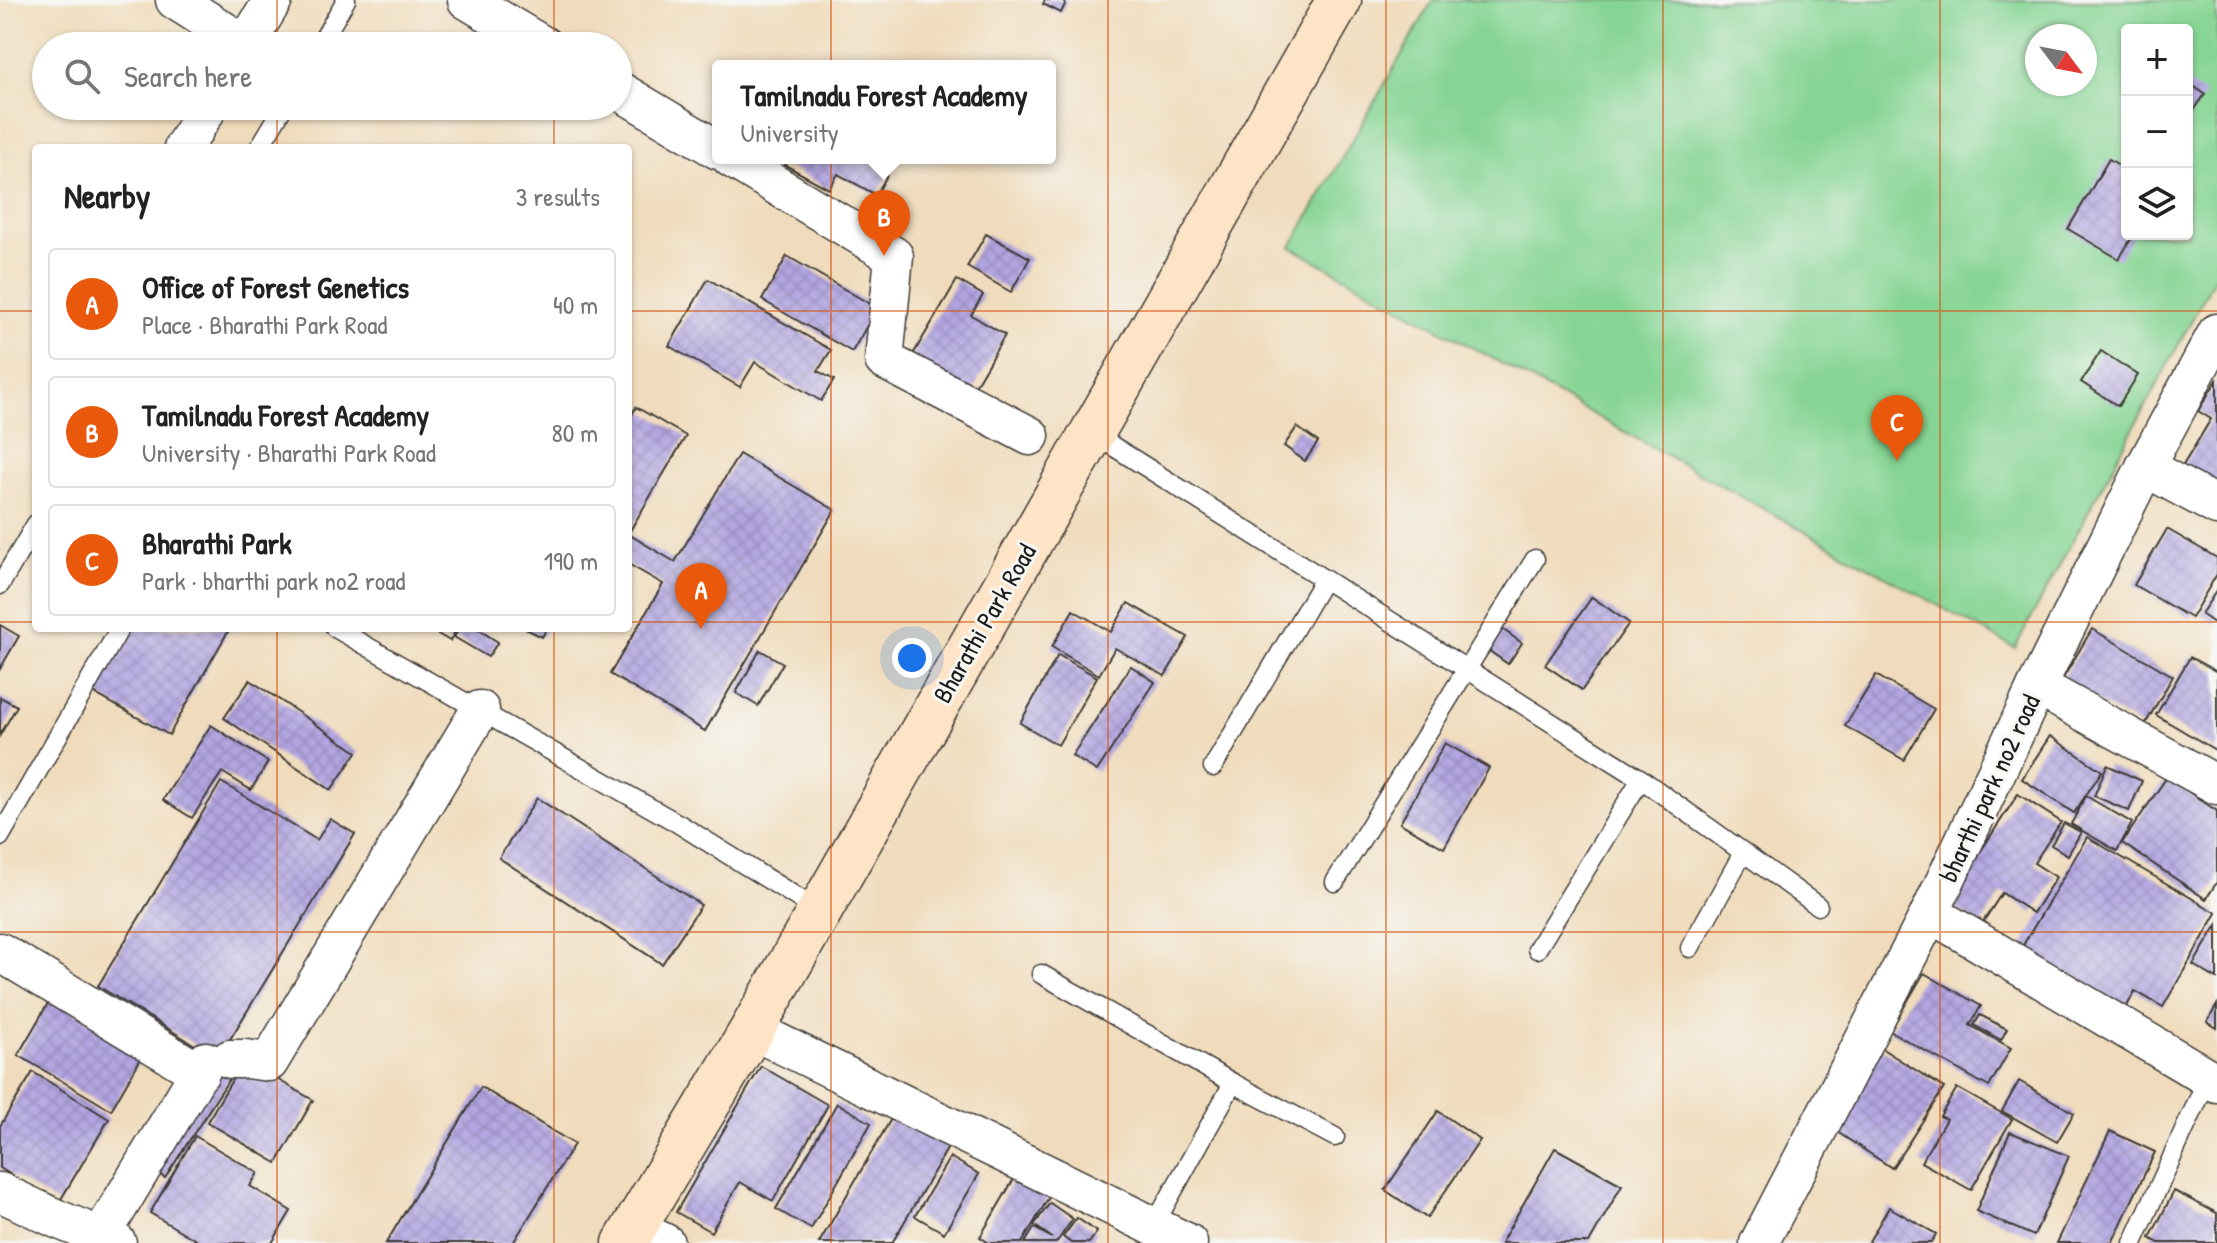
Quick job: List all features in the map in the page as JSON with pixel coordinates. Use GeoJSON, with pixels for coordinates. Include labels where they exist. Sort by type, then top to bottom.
{"type":"FeatureCollection","features":[{"type":"Feature","properties":{"kind":"main road","name":"Bharathi Park Road"},"geometry":{"type":"LineString","coordinates":[[642,1238],[752,1030],[1339,0]]}},
{"type":"Feature","properties":{"kind":"street"},"geometry":{"type":"LineString","coordinates":[[175,0],[224,32]]}},
{"type":"Feature","properties":{"kind":"street"},"geometry":{"type":"LineString","coordinates":[[254,32],[273,0]]}},
{"type":"Feature","properties":{"kind":"street"},"geometry":{"type":"LineString","coordinates":[[467,0],[521,32]]}},
{"type":"Feature","properties":{"kind":"street"},"geometry":{"type":"LineString","coordinates":[[632,98],[712,146]]}},
{"type":"Feature","properties":{"kind":"street"},"geometry":{"type":"LineString","coordinates":[[185,144],[200,120]]}},
{"type":"Feature","properties":{"kind":"street"},"geometry":{"type":"LineString","coordinates":[[741,164],[894,256],[884,360],[1030,436]]}},
{"type":"Feature","properties":{"kind":"street","name":"bharthi park no2 road"},"geometry":{"type":"LineString","coordinates":[[1759,1243],[1930,913],[2145,467],[2217,333]]}},
{"type":"Feature","properties":{"kind":"street"},"geometry":{"type":"LineString","coordinates":[[2145,467],[2217,506]]}},
{"type":"Feature","properties":{"kind":"street"},"geometry":{"type":"LineString","coordinates":[[2037,686],[2217,785]]}},
{"type":"Feature","properties":{"kind":"street"},"geometry":{"type":"LineString","coordinates":[[0,952],[212,1064],[246,1059],[269,1062],[480,710]]}},
{"type":"Feature","properties":{"kind":"street"},"geometry":{"type":"LineString","coordinates":[[1930,913],[2213,1080]]}},
{"type":"Feature","properties":{"kind":"street"},"geometry":{"type":"LineString","coordinates":[[752,1030],[1143,1230],[1188,1243]]}},
{"type":"Feature","properties":{"kind":"street"},"geometry":{"type":"LineString","coordinates":[[0,1192],[50,1231],[109,1240],[212,1064]]}},
{"type":"Feature","properties":{"kind":"lane"},"geometry":{"type":"LineString","coordinates":[[327,32],[346,0]]}},
{"type":"Feature","properties":{"kind":"lane"},"geometry":{"type":"LineString","coordinates":[[261,144],[276,120]]}},
{"type":"Feature","properties":{"kind":"lane"},"geometry":{"type":"LineString","coordinates":[[1092,433],[1641,779],[1818,906]]}},
{"type":"Feature","properties":{"kind":"lane"},"geometry":{"type":"LineString","coordinates":[[0,585],[32,531]]}},
{"type":"Feature","properties":{"kind":"lane"},"geometry":{"type":"LineString","coordinates":[[1335,882],[1535,559]]}},
{"type":"Feature","properties":{"kind":"lane"},"geometry":{"type":"LineString","coordinates":[[1213,767],[1324,579]]}},
{"type":"Feature","properties":{"kind":"lane"},"geometry":{"type":"LineString","coordinates":[[0,837],[118,632]]}},
{"type":"Feature","properties":{"kind":"lane"},"geometry":{"type":"LineString","coordinates":[[342,632],[679,824],[819,911]]}},
{"type":"Feature","properties":{"kind":"lane"},"geometry":{"type":"LineString","coordinates":[[1537,949],[1641,779]]}},
{"type":"Feature","properties":{"kind":"lane"},"geometry":{"type":"LineString","coordinates":[[1690,948],[1743,853]]}},
{"type":"Feature","properties":{"kind":"lane"},"geometry":{"type":"LineString","coordinates":[[1041,974],[1335,1137]]}},
{"type":"Feature","properties":{"kind":"lane"},"geometry":{"type":"LineString","coordinates":[[2133,1243],[2213,1080]]}},
{"type":"Feature","properties":{"kind":"lane"},"geometry":{"type":"LineString","coordinates":[[1143,1230],[1233,1083]]}},
{"type":"Feature","properties":{"kind":"green space"},"geometry":{"type":"Polygon","coordinates":[[[1433,0],[2217,0],[2217,273],[2015,648],[1291,247],[1433,0]]]}},
{"type":"Feature","properties":{"kind":"building"},"geometry":{"type":"Polygon","coordinates":[[[1045,0],[1067,0],[1061,13],[1043,4],[1045,0]]]}},
{"type":"Feature","properties":{"kind":"building"},"geometry":{"type":"Polygon","coordinates":[[[2193,86],[2205,94],[2193,112],[2193,86]]]}},
{"type":"Feature","properties":{"kind":"building"},"geometry":{"type":"Polygon","coordinates":[[[2109,159],[2121,166],[2121,240],[2130,240],[2119,259],[2068,229],[2109,159]]]}},
{"type":"Feature","properties":{"kind":"building"},"geometry":{"type":"Polygon","coordinates":[[[894,164],[876,195],[838,174],[829,189],[785,165],[894,164]]]}},
{"type":"Feature","properties":{"kind":"building"},"geometry":{"type":"Polygon","coordinates":[[[986,234],[1030,258],[1011,292],[967,267],[986,234]]]}},
{"type":"Feature","properties":{"kind":"building"},"geometry":{"type":"Polygon","coordinates":[[[787,256],[877,308],[852,352],[762,300],[787,256]]]}},
{"type":"Feature","properties":{"kind":"building"},"geometry":{"type":"Polygon","coordinates":[[[708,279],[831,350],[818,371],[834,380],[821,401],[755,362],[740,387],[669,346],[708,279]]]}},
{"type":"Feature","properties":{"kind":"building"},"geometry":{"type":"Polygon","coordinates":[[[957,280],[983,295],[971,315],[1005,335],[968,398],[908,363],[957,280]]]}},
{"type":"Feature","properties":{"kind":"building"},"geometry":{"type":"Polygon","coordinates":[[[2101,351],[2138,375],[2118,406],[2081,382],[2101,351]]]}},
{"type":"Feature","properties":{"kind":"building"},"geometry":{"type":"Polygon","coordinates":[[[2217,380],[2217,488],[2182,467],[2211,419],[2198,411],[2217,380]]]}},
{"type":"Feature","properties":{"kind":"building"},"geometry":{"type":"Polygon","coordinates":[[[636,407],[686,436],[632,527],[632,414],[636,407]]]}},
{"type":"Feature","properties":{"kind":"building"},"geometry":{"type":"Polygon","coordinates":[[[1297,427],[1318,442],[1305,461],[1284,446],[1297,427]]]}},
{"type":"Feature","properties":{"kind":"building"},"geometry":{"type":"Polygon","coordinates":[[[739,454],[835,510],[705,731],[610,674],[663,584],[632,566],[632,536],[675,562],[739,454]]]}},
{"type":"Feature","properties":{"kind":"building"},"geometry":{"type":"Polygon","coordinates":[[[2167,529],[2217,558],[2217,574],[2191,618],[2134,585],[2167,529]]]}},
{"type":"Feature","properties":{"kind":"building"},"geometry":{"type":"Polygon","coordinates":[[[2217,590],[2217,625],[2201,614],[2217,590]]]}},
{"type":"Feature","properties":{"kind":"building"},"geometry":{"type":"Polygon","coordinates":[[[1592,597],[1629,623],[1582,690],[1545,665],[1592,597]]]}},
{"type":"Feature","properties":{"kind":"building"},"geometry":{"type":"Polygon","coordinates":[[[1128,603],[1188,637],[1165,676],[1115,648],[1099,675],[1052,647],[1073,610],[1111,632],[1128,603]]]}},
{"type":"Feature","properties":{"kind":"building"},"geometry":{"type":"Polygon","coordinates":[[[0,625],[19,636],[0,669],[0,625]]]}},
{"type":"Feature","properties":{"kind":"building"},"geometry":{"type":"Polygon","coordinates":[[[1502,629],[1522,643],[1508,664],[1488,650],[1502,629]]]}},
{"type":"Feature","properties":{"kind":"building"},"geometry":{"type":"Polygon","coordinates":[[[2092,629],[2173,676],[2143,728],[2062,680],[2092,629]]]}},
{"type":"Feature","properties":{"kind":"building"},"geometry":{"type":"Polygon","coordinates":[[[126,632],[228,632],[169,735],[92,692],[126,632]]]}},
{"type":"Feature","properties":{"kind":"building"},"geometry":{"type":"Polygon","coordinates":[[[434,632],[455,632],[450,641],[434,632]]]}},
{"type":"Feature","properties":{"kind":"building"},"geometry":{"type":"Polygon","coordinates":[[[457,632],[482,632],[498,642],[488,657],[454,637],[457,632]]]}},
{"type":"Feature","properties":{"kind":"building"},"geometry":{"type":"Polygon","coordinates":[[[760,650],[783,663],[758,706],[736,693],[760,650]]]}},
{"type":"Feature","properties":{"kind":"building"},"geometry":{"type":"Polygon","coordinates":[[[1058,655],[1097,677],[1058,745],[1020,723],[1058,655]]]}},
{"type":"Feature","properties":{"kind":"building"},"geometry":{"type":"Polygon","coordinates":[[[2190,657],[2217,672],[2217,751],[2156,715],[2190,657]]]}},
{"type":"Feature","properties":{"kind":"building"},"geometry":{"type":"Polygon","coordinates":[[[1131,666],[1155,682],[1097,771],[1072,756],[1131,666]]]}},
{"type":"Feature","properties":{"kind":"building"},"geometry":{"type":"Polygon","coordinates":[[[1876,675],[1934,709],[1904,760],[1845,726],[1876,675]]]}},
{"type":"Feature","properties":{"kind":"building"},"geometry":{"type":"Polygon","coordinates":[[[250,680],[357,752],[331,790],[224,718],[250,680]]]}},
{"type":"Feature","properties":{"kind":"building"},"geometry":{"type":"Polygon","coordinates":[[[0,697],[17,706],[0,735],[0,697]]]}},
{"type":"Feature","properties":{"kind":"building"},"geometry":{"type":"Polygon","coordinates":[[[211,725],[268,762],[251,790],[222,772],[192,818],[163,800],[211,725]]]}},
{"type":"Feature","properties":{"kind":"building"},"geometry":{"type":"Polygon","coordinates":[[[2050,736],[2102,771],[2074,813],[2022,779],[2050,736]]]}},
{"type":"Feature","properties":{"kind":"building"},"geometry":{"type":"Polygon","coordinates":[[[1445,743],[1489,768],[1444,848],[1400,823],[1445,743]]]}},
{"type":"Feature","properties":{"kind":"building"},"geometry":{"type":"Polygon","coordinates":[[[2107,765],[2142,781],[2129,811],[2094,796],[2107,765]]]}},
{"type":"Feature","properties":{"kind":"building"},"geometry":{"type":"Polygon","coordinates":[[[2167,777],[2217,811],[2217,882],[2206,899],[2122,843],[2167,777]]]}},
{"type":"Feature","properties":{"kind":"building"},"geometry":{"type":"Polygon","coordinates":[[[221,782],[317,840],[330,819],[355,834],[218,1059],[98,986],[221,782]]]}},
{"type":"Feature","properties":{"kind":"building"},"geometry":{"type":"Polygon","coordinates":[[[2018,794],[2061,822],[2034,863],[2056,877],[2033,913],[2002,893],[1981,925],[1947,903],[2018,794]]]}},
{"type":"Feature","properties":{"kind":"building"},"geometry":{"type":"Polygon","coordinates":[[[2086,796],[2132,823],[2117,851],[2071,824],[2086,796]]]}},
{"type":"Feature","properties":{"kind":"building"},"geometry":{"type":"Polygon","coordinates":[[[537,798],[701,905],[662,964],[499,858],[537,798]]]}},
{"type":"Feature","properties":{"kind":"building"},"geometry":{"type":"Polygon","coordinates":[[[2064,823],[2081,832],[2068,855],[2051,845],[2064,823]]]}},
{"type":"Feature","properties":{"kind":"building"},"geometry":{"type":"Polygon","coordinates":[[[2087,837],[2217,913],[2163,1007],[2135,991],[2126,1008],[2022,947],[2087,837]]]}},
{"type":"Feature","properties":{"kind":"building"},"geometry":{"type":"Polygon","coordinates":[[[2217,925],[2217,979],[2193,965],[2217,925]]]}},
{"type":"Feature","properties":{"kind":"building"},"geometry":{"type":"Polygon","coordinates":[[[1924,973],[1981,1006],[1970,1025],[2011,1048],[1989,1087],[1890,1031],[1924,973]]]}},
{"type":"Feature","properties":{"kind":"building"},"geometry":{"type":"Polygon","coordinates":[[[51,998],[144,1053],[111,1110],[18,1055],[51,998]]]}},
{"type":"Feature","properties":{"kind":"building"},"geometry":{"type":"Polygon","coordinates":[[[2217,1005],[2217,1028],[2207,1022],[2217,1005]]]}},
{"type":"Feature","properties":{"kind":"building"},"geometry":{"type":"Polygon","coordinates":[[[1980,1015],[2007,1029],[2001,1040],[1974,1025],[1980,1015]]]}},
{"type":"Feature","properties":{"kind":"building"},"geometry":{"type":"Polygon","coordinates":[[[1873,1043],[1944,1088],[1892,1168],[1822,1122],[1873,1043]]]}},
{"type":"Feature","properties":{"kind":"building"},"geometry":{"type":"Polygon","coordinates":[[[218,1059],[235,1070],[165,1178],[148,1167],[218,1059]]]}},
{"type":"Feature","properties":{"kind":"building"},"geometry":{"type":"Polygon","coordinates":[[[244,1060],[313,1100],[277,1163],[207,1122],[244,1060]]]}},
{"type":"Feature","properties":{"kind":"building"},"geometry":{"type":"Polygon","coordinates":[[[761,1066],[828,1105],[773,1201],[740,1182],[711,1232],[676,1212],[761,1066]]]}},
{"type":"Feature","properties":{"kind":"building"},"geometry":{"type":"Polygon","coordinates":[[[33,1072],[109,1119],[58,1204],[0,1168],[0,1126],[33,1072]]]}},
{"type":"Feature","properties":{"kind":"building"},"geometry":{"type":"Polygon","coordinates":[[[2019,1081],[2074,1113],[2057,1142],[2002,1111],[2019,1081]]]}},
{"type":"Feature","properties":{"kind":"building"},"geometry":{"type":"Polygon","coordinates":[[[481,1087],[574,1144],[513,1243],[386,1243],[481,1087]]]}},
{"type":"Feature","properties":{"kind":"building"},"geometry":{"type":"Polygon","coordinates":[[[1957,1088],[2012,1119],[1971,1190],[1921,1162],[1946,1119],[1940,1116],[1957,1088]]]}},
{"type":"Feature","properties":{"kind":"building"},"geometry":{"type":"Polygon","coordinates":[[[837,1103],[871,1123],[811,1229],[776,1209],[837,1103]]]}},
{"type":"Feature","properties":{"kind":"building"},"geometry":{"type":"Polygon","coordinates":[[[1438,1111],[1480,1140],[1427,1218],[1385,1190],[1438,1111]]]}},
{"type":"Feature","properties":{"kind":"building"},"geometry":{"type":"Polygon","coordinates":[[[895,1112],[950,1144],[892,1243],[819,1243],[895,1112]]]}},
{"type":"Feature","properties":{"kind":"building"},"geometry":{"type":"Polygon","coordinates":[[[2110,1131],[2155,1152],[2112,1243],[2057,1243],[2110,1131]]]}},
{"type":"Feature","properties":{"kind":"building"},"geometry":{"type":"Polygon","coordinates":[[[2010,1132],[2069,1156],[2034,1236],[1976,1211],[2010,1132]]]}},
{"type":"Feature","properties":{"kind":"building"},"geometry":{"type":"Polygon","coordinates":[[[195,1136],[258,1173],[250,1186],[291,1211],[272,1243],[201,1243],[150,1213],[195,1136]]]}},
{"type":"Feature","properties":{"kind":"building"},"geometry":{"type":"Polygon","coordinates":[[[1555,1148],[1622,1185],[1589,1243],[1501,1243],[1555,1148]]]}},
{"type":"Feature","properties":{"kind":"building"},"geometry":{"type":"Polygon","coordinates":[[[950,1157],[979,1174],[944,1233],[915,1216],[950,1157]]]}},
{"type":"Feature","properties":{"kind":"building"},"geometry":{"type":"Polygon","coordinates":[[[1015,1177],[1049,1197],[1022,1243],[989,1243],[980,1237],[1015,1177]]]}},
{"type":"Feature","properties":{"kind":"building"},"geometry":{"type":"Polygon","coordinates":[[[2174,1191],[2217,1213],[2217,1243],[2159,1243],[2150,1238],[2174,1191]]]}},
{"type":"Feature","properties":{"kind":"building"},"geometry":{"type":"Polygon","coordinates":[[[1050,1203],[1073,1219],[1056,1243],[1025,1243],[1034,1228],[1052,1238],[1034,1225],[1050,1203]]]}},
{"type":"Feature","properties":{"kind":"building"},"geometry":{"type":"Polygon","coordinates":[[[1889,1207],[1936,1234],[1931,1243],[1868,1243],[1889,1207]]]}},
{"type":"Feature","properties":{"kind":"building"},"geometry":{"type":"Polygon","coordinates":[[[1077,1218],[1097,1232],[1089,1243],[1071,1243],[1063,1237],[1077,1218]]]}},
{"type":"Feature","properties":{"kind":"place","name":"Tamilnadu Forest Academy"},"geometry":{"type":"Point","coordinates":[884,256]}},
{"type":"Feature","properties":{"kind":"place","name":"Bharathi Park"},"geometry":{"type":"Point","coordinates":[1897,461]}},
{"type":"Feature","properties":{"kind":"place","name":"Office of Forest Genetics"},"geometry":{"type":"Point","coordinates":[701,629]}}]}
